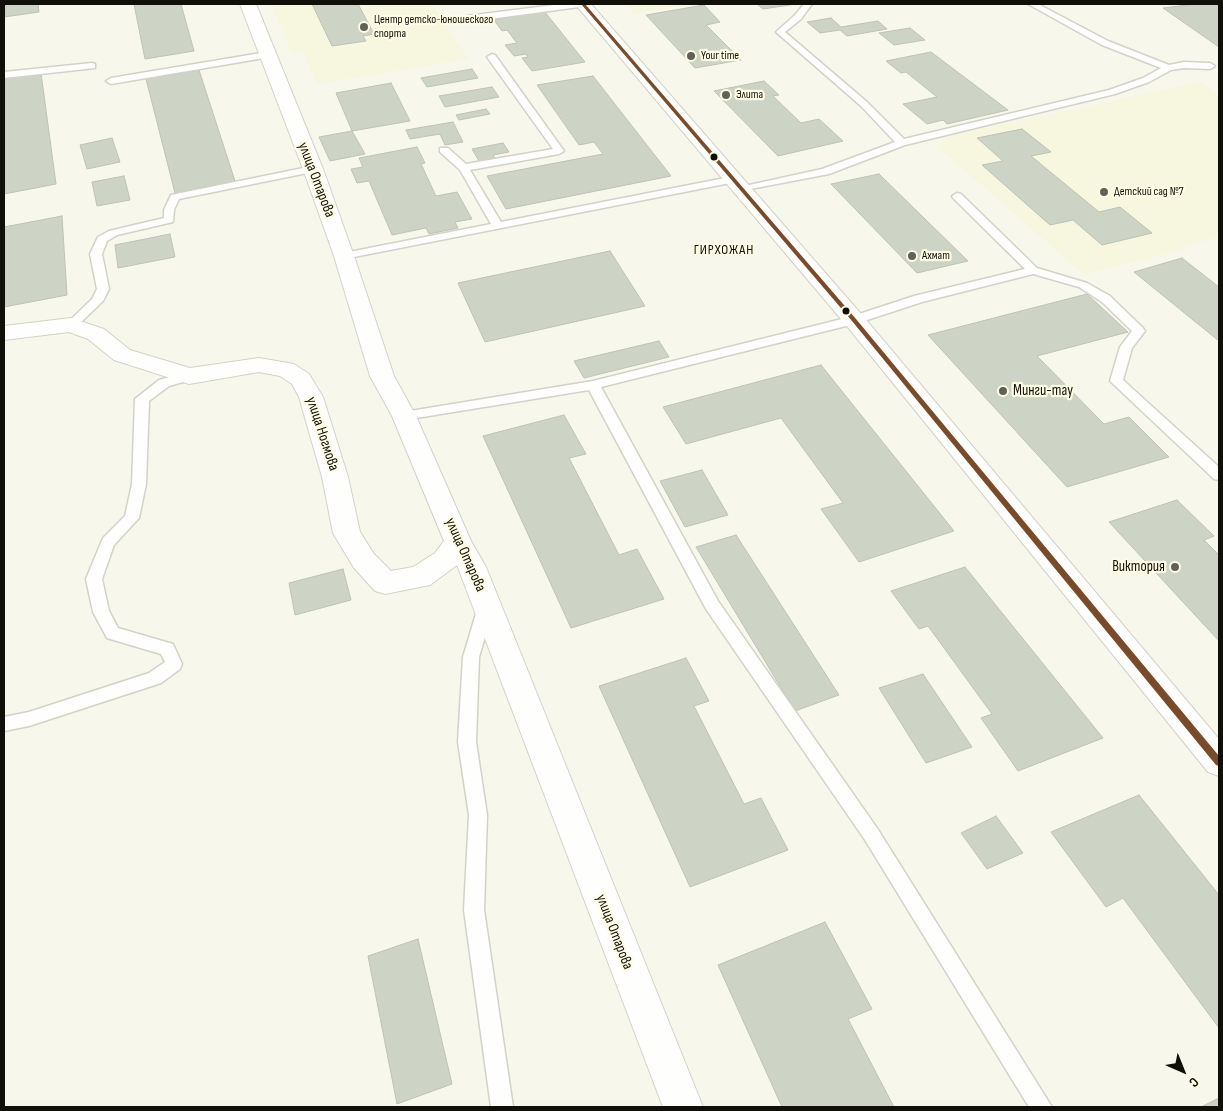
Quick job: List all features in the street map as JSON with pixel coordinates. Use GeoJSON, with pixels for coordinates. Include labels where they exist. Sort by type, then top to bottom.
{"type":"FeatureCollection","features":[{"type":"Feature","properties":{"kind":"street","name":"улица Отарова"},"geometry":{"type":"LineString","coordinates":[[248,4],[313,169],[344,256],[382,376],[404,416],[458,542],[472,566],[683,1107]]}},
{"type":"Feature","properties":{"kind":"street"},"geometry":{"type":"LineString","coordinates":[[583,4],[854,320],[1219,762]]}},
{"type":"Feature","properties":{"kind":"street","name":"улица Ногмова"},"geometry":{"type":"LineString","coordinates":[[4,333],[71,325],[96,334],[122,355],[189,376],[259,365],[286,369],[301,379],[311,397],[335,477],[347,533],[364,561],[385,583],[420,577],[445,560],[458,542]]}},
{"type":"Feature","properties":{"kind":"lane"},"geometry":{"type":"LineString","coordinates":[[467,19],[579,4]]}},
{"type":"Feature","properties":{"kind":"lane"},"geometry":{"type":"LineString","coordinates":[[808,4],[798,17],[780,32],[864,104],[902,142]]}},
{"type":"Feature","properties":{"kind":"lane"},"geometry":{"type":"LineString","coordinates":[[1032,4],[1105,43],[1168,68]]}},
{"type":"Feature","properties":{"kind":"lane"},"geometry":{"type":"LineString","coordinates":[[110,81],[267,55]]}},
{"type":"Feature","properties":{"kind":"lane"},"geometry":{"type":"LineString","coordinates":[[464,168],[558,151],[492,58]]}},
{"type":"Feature","properties":{"kind":"lane"},"geometry":{"type":"LineString","coordinates":[[344,256],[498,224],[739,184],[825,172],[866,158],[902,142],[1112,92],[1146,80],[1168,68],[1184,65],[1210,66]]}},
{"type":"Feature","properties":{"kind":"lane"},"geometry":{"type":"LineString","coordinates":[[4,75],[92,66]]}},
{"type":"Feature","properties":{"kind":"lane"},"geometry":{"type":"LineString","coordinates":[[444,150],[464,168],[498,224]]}},
{"type":"Feature","properties":{"kind":"lane"},"geometry":{"type":"LineString","coordinates":[[71,325],[97,301],[103,289],[96,254],[102,239],[113,233],[169,220],[169,210],[175,197],[313,169]]}},
{"type":"Feature","properties":{"kind":"lane"},"geometry":{"type":"LineString","coordinates":[[957,196],[1033,270],[1083,284],[1106,299],[1139,331],[1126,347],[1116,381],[1219,475]]}},
{"type":"Feature","properties":{"kind":"lane"},"geometry":{"type":"LineString","coordinates":[[404,416],[594,385],[854,320],[918,299],[1033,270]]}},
{"type":"Feature","properties":{"kind":"lane"},"geometry":{"type":"LineString","coordinates":[[4,724],[29,719],[155,678],[174,664],[167,649],[113,633],[101,612],[94,579],[108,542],[132,518],[139,484],[142,398],[164,383],[189,376]]}},
{"type":"Feature","properties":{"kind":"lane"},"geometry":{"type":"LineString","coordinates":[[594,385],[712,605],[870,834],[1041,1107]]}},
{"type":"Feature","properties":{"kind":"lane"},"geometry":{"type":"LineString","coordinates":[[486,606],[470,657],[467,742],[478,815],[474,910],[502,1107]]}},
{"type":"Feature","properties":{"kind":"shaded area","name":"Центр детско-юношеского спорта"},"geometry":{"type":"Polygon","coordinates":[[[271,4],[432,4],[468,59],[317,84],[303,51],[291,52],[271,4]]]}},
{"type":"Feature","properties":{"kind":"shaded area"},"geometry":{"type":"Polygon","coordinates":[[[625,4],[692,4],[634,14],[625,4]]]}},
{"type":"Feature","properties":{"kind":"shaded area","name":"Детский сад №7"},"geometry":{"type":"Polygon","coordinates":[[[1202,82],[1219,94],[1219,236],[1163,255],[1083,274],[939,148],[946,136],[1202,82]]]}},
{"type":"Feature","properties":{"kind":"building"},"geometry":{"type":"Polygon","coordinates":[[[4,4],[38,4],[39,12],[4,17],[4,4]]]}},
{"type":"Feature","properties":{"kind":"building"},"geometry":{"type":"Polygon","coordinates":[[[134,4],[181,4],[194,51],[145,59],[134,4]]]}},
{"type":"Feature","properties":{"kind":"building"},"geometry":{"type":"Polygon","coordinates":[[[312,4],[358,4],[374,34],[363,36],[366,41],[332,46],[312,4]]]}},
{"type":"Feature","properties":{"kind":"building"},"geometry":{"type":"Polygon","coordinates":[[[757,4],[796,4],[763,9],[757,4]]]}},
{"type":"Feature","properties":{"kind":"building"},"geometry":{"type":"Polygon","coordinates":[[[1195,4],[1215,4],[1219,6],[1219,47],[1163,8],[1195,4]]]}},
{"type":"Feature","properties":{"kind":"building"},"geometry":{"type":"Polygon","coordinates":[[[704,5],[720,22],[706,25],[741,60],[695,68],[646,15],[704,5]]]}},
{"type":"Feature","properties":{"kind":"building"},"geometry":{"type":"Polygon","coordinates":[[[544,11],[585,62],[532,71],[522,58],[528,57],[526,54],[514,56],[505,45],[517,43],[507,30],[502,31],[494,20],[544,11]]]}},
{"type":"Feature","properties":{"kind":"building"},"geometry":{"type":"Polygon","coordinates":[[[831,18],[841,27],[878,21],[887,29],[847,36],[840,30],[820,33],[807,22],[831,18]]]}},
{"type":"Feature","properties":{"kind":"building"},"geometry":{"type":"Polygon","coordinates":[[[910,28],[925,40],[894,45],[879,33],[910,28]]]}},
{"type":"Feature","properties":{"kind":"building"},"geometry":{"type":"Polygon","coordinates":[[[931,52],[1008,110],[947,124],[943,120],[927,124],[903,104],[937,97],[906,72],[901,73],[886,61],[931,52]]]}},
{"type":"Feature","properties":{"kind":"building"},"geometry":{"type":"Polygon","coordinates":[[[472,69],[478,78],[427,87],[421,78],[472,69]]]}},
{"type":"Feature","properties":{"kind":"building"},"geometry":{"type":"Polygon","coordinates":[[[199,70],[235,181],[175,193],[146,79],[199,70]]]}},
{"type":"Feature","properties":{"kind":"building"},"geometry":{"type":"Polygon","coordinates":[[[41,73],[56,184],[4,194],[4,79],[41,73]]]}},
{"type":"Feature","properties":{"kind":"building"},"geometry":{"type":"Polygon","coordinates":[[[593,76],[671,176],[506,209],[487,176],[603,154],[594,142],[579,145],[537,85],[593,76]]]}},
{"type":"Feature","properties":{"kind":"building"},"geometry":{"type":"Polygon","coordinates":[[[764,81],[779,95],[773,96],[801,123],[819,119],[843,141],[778,156],[714,91],[764,81]]]}},
{"type":"Feature","properties":{"kind":"building"},"geometry":{"type":"Polygon","coordinates":[[[391,83],[410,121],[352,131],[336,93],[391,83]]]}},
{"type":"Feature","properties":{"kind":"building"},"geometry":{"type":"Polygon","coordinates":[[[492,87],[499,97],[445,107],[439,96],[492,87]]]}},
{"type":"Feature","properties":{"kind":"building"},"geometry":{"type":"Polygon","coordinates":[[[486,109],[490,114],[459,120],[456,115],[486,109]]]}},
{"type":"Feature","properties":{"kind":"building"},"geometry":{"type":"Polygon","coordinates":[[[453,122],[463,142],[445,145],[440,134],[410,139],[406,130],[453,122]]]}},
{"type":"Feature","properties":{"kind":"building"},"geometry":{"type":"Polygon","coordinates":[[[1022,129],[1051,152],[1031,156],[1099,212],[1120,207],[1152,233],[1102,245],[1073,220],[1050,225],[982,165],[1003,161],[977,138],[1022,129]]]}},
{"type":"Feature","properties":{"kind":"building"},"geometry":{"type":"Polygon","coordinates":[[[352,131],[365,154],[330,161],[319,137],[352,131]]]}},
{"type":"Feature","properties":{"kind":"building"},"geometry":{"type":"Polygon","coordinates":[[[112,138],[120,162],[87,169],[80,145],[112,138]]]}},
{"type":"Feature","properties":{"kind":"building"},"geometry":{"type":"Polygon","coordinates":[[[503,143],[509,152],[493,155],[495,158],[479,161],[472,149],[503,143]]]}},
{"type":"Feature","properties":{"kind":"building"},"geometry":{"type":"Polygon","coordinates":[[[417,147],[425,163],[421,164],[436,196],[457,192],[472,219],[455,222],[458,228],[429,234],[426,228],[392,235],[369,181],[357,183],[351,169],[363,167],[359,158],[417,147]]]}},
{"type":"Feature","properties":{"kind":"building"},"geometry":{"type":"Polygon","coordinates":[[[879,174],[968,261],[917,273],[831,184],[879,174]]]}},
{"type":"Feature","properties":{"kind":"building"},"geometry":{"type":"Polygon","coordinates":[[[124,176],[130,200],[97,206],[92,182],[124,176]]]}},
{"type":"Feature","properties":{"kind":"building"},"geometry":{"type":"Polygon","coordinates":[[[62,216],[67,295],[4,307],[4,227],[62,216]]]}},
{"type":"Feature","properties":{"kind":"building"},"geometry":{"type":"Polygon","coordinates":[[[170,234],[175,257],[118,268],[115,245],[170,234]]]}},
{"type":"Feature","properties":{"kind":"building"},"geometry":{"type":"Polygon","coordinates":[[[610,251],[645,306],[485,342],[458,283],[610,251]]]}},
{"type":"Feature","properties":{"kind":"building"},"geometry":{"type":"Polygon","coordinates":[[[1182,258],[1219,287],[1219,341],[1134,272],[1182,258]]]}},
{"type":"Feature","properties":{"kind":"building"},"geometry":{"type":"Polygon","coordinates":[[[1087,294],[1128,332],[1037,356],[1104,424],[1129,417],[1169,457],[1067,487],[928,335],[1087,294]]]}},
{"type":"Feature","properties":{"kind":"building"},"geometry":{"type":"Polygon","coordinates":[[[659,341],[669,357],[584,378],[574,361],[659,341]]]}},
{"type":"Feature","properties":{"kind":"building"},"geometry":{"type":"Polygon","coordinates":[[[821,365],[954,531],[859,562],[821,509],[843,503],[781,418],[686,444],[663,407],[821,365]]]}},
{"type":"Feature","properties":{"kind":"building"},"geometry":{"type":"Polygon","coordinates":[[[564,415],[586,454],[569,458],[619,555],[637,549],[664,599],[571,628],[483,436],[564,415]]]}},
{"type":"Feature","properties":{"kind":"building"},"geometry":{"type":"Polygon","coordinates":[[[702,470],[728,515],[685,527],[660,481],[702,470]]]}},
{"type":"Feature","properties":{"kind":"building"},"geometry":{"type":"Polygon","coordinates":[[[1177,500],[1214,536],[1204,540],[1219,555],[1219,641],[1109,522],[1177,500]]]}},
{"type":"Feature","properties":{"kind":"building"},"geometry":{"type":"Polygon","coordinates":[[[736,535],[839,695],[795,711],[696,547],[736,535]]]}},
{"type":"Feature","properties":{"kind":"building"},"geometry":{"type":"Polygon","coordinates":[[[965,567],[1103,738],[1018,771],[981,718],[992,714],[928,626],[919,629],[891,591],[965,567]]]}},
{"type":"Feature","properties":{"kind":"building"},"geometry":{"type":"Polygon","coordinates":[[[343,569],[351,600],[295,615],[289,583],[343,569]]]}},
{"type":"Feature","properties":{"kind":"building"},"geometry":{"type":"Polygon","coordinates":[[[686,658],[709,701],[694,706],[744,804],[761,798],[788,850],[690,887],[599,686],[686,658]]]}},
{"type":"Feature","properties":{"kind":"building"},"geometry":{"type":"Polygon","coordinates":[[[923,674],[972,747],[926,763],[879,688],[923,674]]]}},
{"type":"Feature","properties":{"kind":"building"},"geometry":{"type":"Polygon","coordinates":[[[1139,795],[1219,895],[1219,1028],[1123,898],[1106,907],[1051,832],[1139,795]]]}},
{"type":"Feature","properties":{"kind":"building"},"geometry":{"type":"Polygon","coordinates":[[[996,816],[1023,853],[987,869],[961,833],[996,816]]]}},
{"type":"Feature","properties":{"kind":"building"},"geometry":{"type":"Polygon","coordinates":[[[825,922],[872,1009],[848,1019],[894,1107],[782,1107],[718,965],[825,922]]]}},
{"type":"Feature","properties":{"kind":"building"},"geometry":{"type":"Polygon","coordinates":[[[418,939],[452,1084],[397,1104],[368,956],[418,939]]]}},
{"type":"Feature","properties":{"kind":"building"},"geometry":{"type":"Polygon","coordinates":[[[1219,1098],[1219,1107],[1201,1107],[1219,1098]]]}},
{"type":"Feature","properties":{"kind":"transit line"},"geometry":{"type":"LineString","coordinates":[[583,4],[854,320],[1219,762]]}},
{"type":"Feature","properties":{"kind":"place","name":"Центр детско-юношеского спорта"},"geometry":{"type":"Point","coordinates":[364,27]}},
{"type":"Feature","properties":{"kind":"place","name":"Your time"},"geometry":{"type":"Point","coordinates":[691,56]}},
{"type":"Feature","properties":{"kind":"place","name":"Элита"},"geometry":{"type":"Point","coordinates":[726,95]}},
{"type":"Feature","properties":{"kind":"place","name":"Детский сад №7"},"geometry":{"type":"Point","coordinates":[1104,192]}},
{"type":"Feature","properties":{"kind":"place","name":"Ахмат"},"geometry":{"type":"Point","coordinates":[912,256]}},
{"type":"Feature","properties":{"kind":"place","name":"Минги-тау"},"geometry":{"type":"Point","coordinates":[1003,391]}},
{"type":"Feature","properties":{"kind":"place","name":"Виктория"},"geometry":{"type":"Point","coordinates":[1175,567]}},
{"type":"Feature","properties":{"kind":"district","name":"ГИРХОЖАН"},"geometry":{"type":"Point","coordinates":[724,250]}}]}
